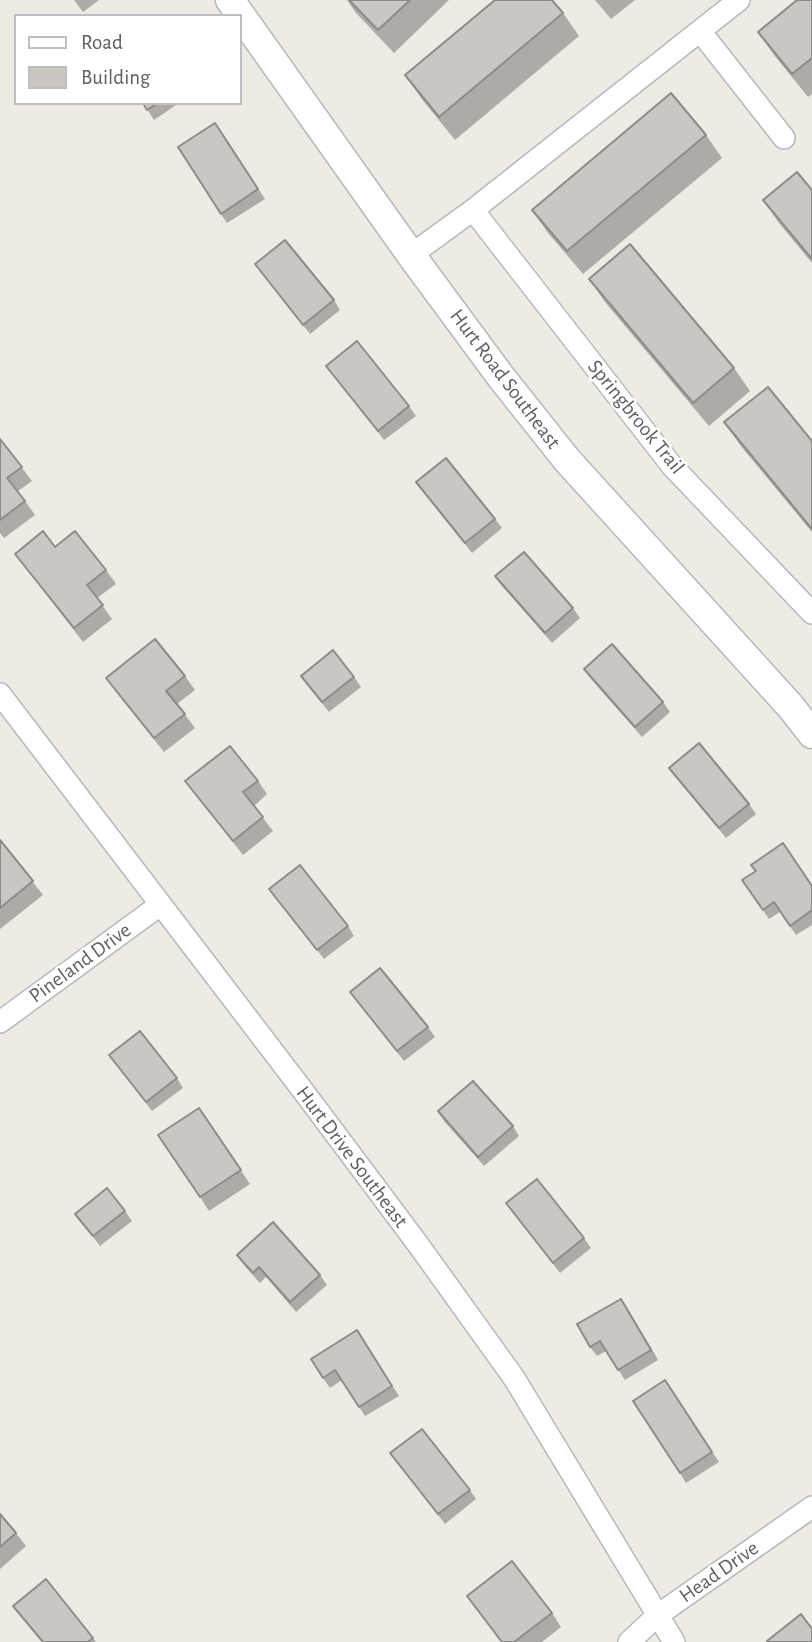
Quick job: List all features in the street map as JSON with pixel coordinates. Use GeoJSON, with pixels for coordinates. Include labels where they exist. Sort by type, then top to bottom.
{"type":"FeatureCollection","features":[{"type":"Feature","properties":{"kind":"street"},"geometry":{"type":"LineString","coordinates":[[411,255],[473,210],[739,0]]}},
{"type":"Feature","properties":{"kind":"street","name":"Hurt Road Southeast"},"geometry":{"type":"LineString","coordinates":[[242,17],[411,255],[567,460],[791,707],[812,734]]}},
{"type":"Feature","properties":{"kind":"street"},"geometry":{"type":"LineString","coordinates":[[700,31],[784,138]]}},
{"type":"Feature","properties":{"kind":"street","name":"Springbrook Trail"},"geometry":{"type":"LineString","coordinates":[[473,210],[672,466],[812,613]]}},
{"type":"Feature","properties":{"kind":"street","name":"Hurt Drive Southeast"},"geometry":{"type":"LineString","coordinates":[[0,694],[417,1243],[514,1378],[674,1642]]}},
{"type":"Feature","properties":{"kind":"street","name":"Pineland Drive"},"geometry":{"type":"LineString","coordinates":[[0,1021],[160,905]]}},
{"type":"Feature","properties":{"kind":"street","name":"Head Drive"},"geometry":{"type":"LineString","coordinates":[[629,1642],[658,1615],[812,1507]]}},
{"type":"Feature","properties":{"kind":"building"},"geometry":{"type":"Polygon","coordinates":[[[349,0],[410,0],[378,30],[349,0]]]}},
{"type":"Feature","properties":{"kind":"building"},"geometry":{"type":"Polygon","coordinates":[[[495,0],[552,0],[563,13],[439,117],[405,75],[495,0]]]}},
{"type":"Feature","properties":{"kind":"building"},"geometry":{"type":"Polygon","coordinates":[[[797,0],[812,0],[812,58],[792,74],[758,32],[797,0]]]}},
{"type":"Feature","properties":{"kind":"building"},"geometry":{"type":"Polygon","coordinates":[[[671,93],[706,135],[567,251],[532,210],[671,93]]]}},
{"type":"Feature","properties":{"kind":"building"},"geometry":{"type":"Polygon","coordinates":[[[215,123],[258,189],[221,214],[178,147],[215,123]]]}},
{"type":"Feature","properties":{"kind":"building"},"geometry":{"type":"Polygon","coordinates":[[[797,172],[812,190],[812,259],[763,200],[797,172]]]}},
{"type":"Feature","properties":{"kind":"building"},"geometry":{"type":"Polygon","coordinates":[[[285,240],[334,300],[303,325],[255,264],[285,240]]]}},
{"type":"Feature","properties":{"kind":"building"},"geometry":{"type":"Polygon","coordinates":[[[630,244],[734,368],[693,403],[589,279],[630,244]]]}},
{"type":"Feature","properties":{"kind":"building"},"geometry":{"type":"Polygon","coordinates":[[[357,341],[409,406],[378,431],[326,366],[357,341]]]}},
{"type":"Feature","properties":{"kind":"building"},"geometry":{"type":"Polygon","coordinates":[[[768,387],[812,441],[812,529],[724,422],[768,387]]]}},
{"type":"Feature","properties":{"kind":"building"},"geometry":{"type":"Polygon","coordinates":[[[0,439],[22,467],[7,478],[25,501],[0,520],[0,439]]]}},
{"type":"Feature","properties":{"kind":"building"},"geometry":{"type":"Polygon","coordinates":[[[446,458],[495,519],[465,543],[416,482],[446,458]]]}},
{"type":"Feature","properties":{"kind":"building"},"geometry":{"type":"Polygon","coordinates":[[[43,531],[55,547],[75,531],[106,570],[87,585],[103,605],[74,628],[15,554],[43,531]]]}},
{"type":"Feature","properties":{"kind":"building"},"geometry":{"type":"Polygon","coordinates":[[[524,552],[573,608],[545,633],[495,576],[524,552]]]}},
{"type":"Feature","properties":{"kind":"building"},"geometry":{"type":"Polygon","coordinates":[[[155,639],[185,676],[166,691],[185,714],[154,738],[106,678],[155,639]]]}},
{"type":"Feature","properties":{"kind":"building"},"geometry":{"type":"Polygon","coordinates":[[[612,644],[663,702],[635,727],[584,669],[612,644]]]}},
{"type":"Feature","properties":{"kind":"building"},"geometry":{"type":"Polygon","coordinates":[[[333,650],[354,677],[322,702],[301,676],[333,650]]]}},
{"type":"Feature","properties":{"kind":"building"},"geometry":{"type":"Polygon","coordinates":[[[699,743],[749,804],[719,828],[669,768],[699,743]]]}},
{"type":"Feature","properties":{"kind":"building"},"geometry":{"type":"Polygon","coordinates":[[[230,746],[258,781],[243,792],[263,817],[233,841],[185,781],[230,746]]]}},
{"type":"Feature","properties":{"kind":"building"},"geometry":{"type":"Polygon","coordinates":[[[0,840],[33,881],[0,908],[0,840]]]}},
{"type":"Feature","properties":{"kind":"building"},"geometry":{"type":"Polygon","coordinates":[[[783,843],[812,886],[812,910],[790,926],[774,902],[763,910],[742,880],[756,871],[751,865],[783,843]]]}},
{"type":"Feature","properties":{"kind":"building"},"geometry":{"type":"Polygon","coordinates":[[[300,865],[348,926],[317,950],[269,889],[300,865]]]}},
{"type":"Feature","properties":{"kind":"building"},"geometry":{"type":"Polygon","coordinates":[[[380,968],[428,1027],[397,1051],[350,992],[380,968]]]}},
{"type":"Feature","properties":{"kind":"building"},"geometry":{"type":"Polygon","coordinates":[[[140,1031],[177,1078],[146,1102],[109,1055],[140,1031]]]}},
{"type":"Feature","properties":{"kind":"building"},"geometry":{"type":"Polygon","coordinates":[[[473,1081],[513,1126],[478,1157],[438,1111],[473,1081]]]}},
{"type":"Feature","properties":{"kind":"building"},"geometry":{"type":"Polygon","coordinates":[[[199,1108],[241,1170],[200,1197],[158,1135],[199,1108]]]}},
{"type":"Feature","properties":{"kind":"building"},"geometry":{"type":"Polygon","coordinates":[[[537,1179],[584,1238],[553,1263],[506,1203],[537,1179]]]}},
{"type":"Feature","properties":{"kind":"building"},"geometry":{"type":"Polygon","coordinates":[[[107,1188],[125,1211],[93,1236],[75,1214],[107,1188]]]}},
{"type":"Feature","properties":{"kind":"building"},"geometry":{"type":"Polygon","coordinates":[[[273,1222],[320,1275],[290,1302],[259,1267],[253,1273],[237,1255],[273,1222]]]}},
{"type":"Feature","properties":{"kind":"building"},"geometry":{"type":"Polygon","coordinates":[[[621,1299],[651,1350],[618,1370],[600,1341],[590,1347],[577,1324],[621,1299]]]}},
{"type":"Feature","properties":{"kind":"building"},"geometry":{"type":"Polygon","coordinates":[[[357,1330],[392,1386],[359,1407],[335,1370],[323,1378],[311,1359],[357,1330]]]}},
{"type":"Feature","properties":{"kind":"building"},"geometry":{"type":"Polygon","coordinates":[[[665,1380],[712,1452],[680,1473],[633,1401],[665,1380]]]}},
{"type":"Feature","properties":{"kind":"building"},"geometry":{"type":"Polygon","coordinates":[[[422,1429],[470,1490],[438,1514],[390,1453],[422,1429]]]}},
{"type":"Feature","properties":{"kind":"building"},"geometry":{"type":"Polygon","coordinates":[[[0,1514],[16,1533],[0,1547],[0,1514]]]}},
{"type":"Feature","properties":{"kind":"building"},"geometry":{"type":"Polygon","coordinates":[[[512,1561],[552,1613],[514,1642],[502,1642],[467,1596],[512,1561]]]}},
{"type":"Feature","properties":{"kind":"building"},"geometry":{"type":"Polygon","coordinates":[[[46,1579],[93,1638],[88,1642],[43,1642],[13,1606],[46,1579]]]}},
{"type":"Feature","properties":{"kind":"building"},"geometry":{"type":"Polygon","coordinates":[[[801,1614],[812,1629],[812,1642],[767,1641],[801,1614]]]}}]}
